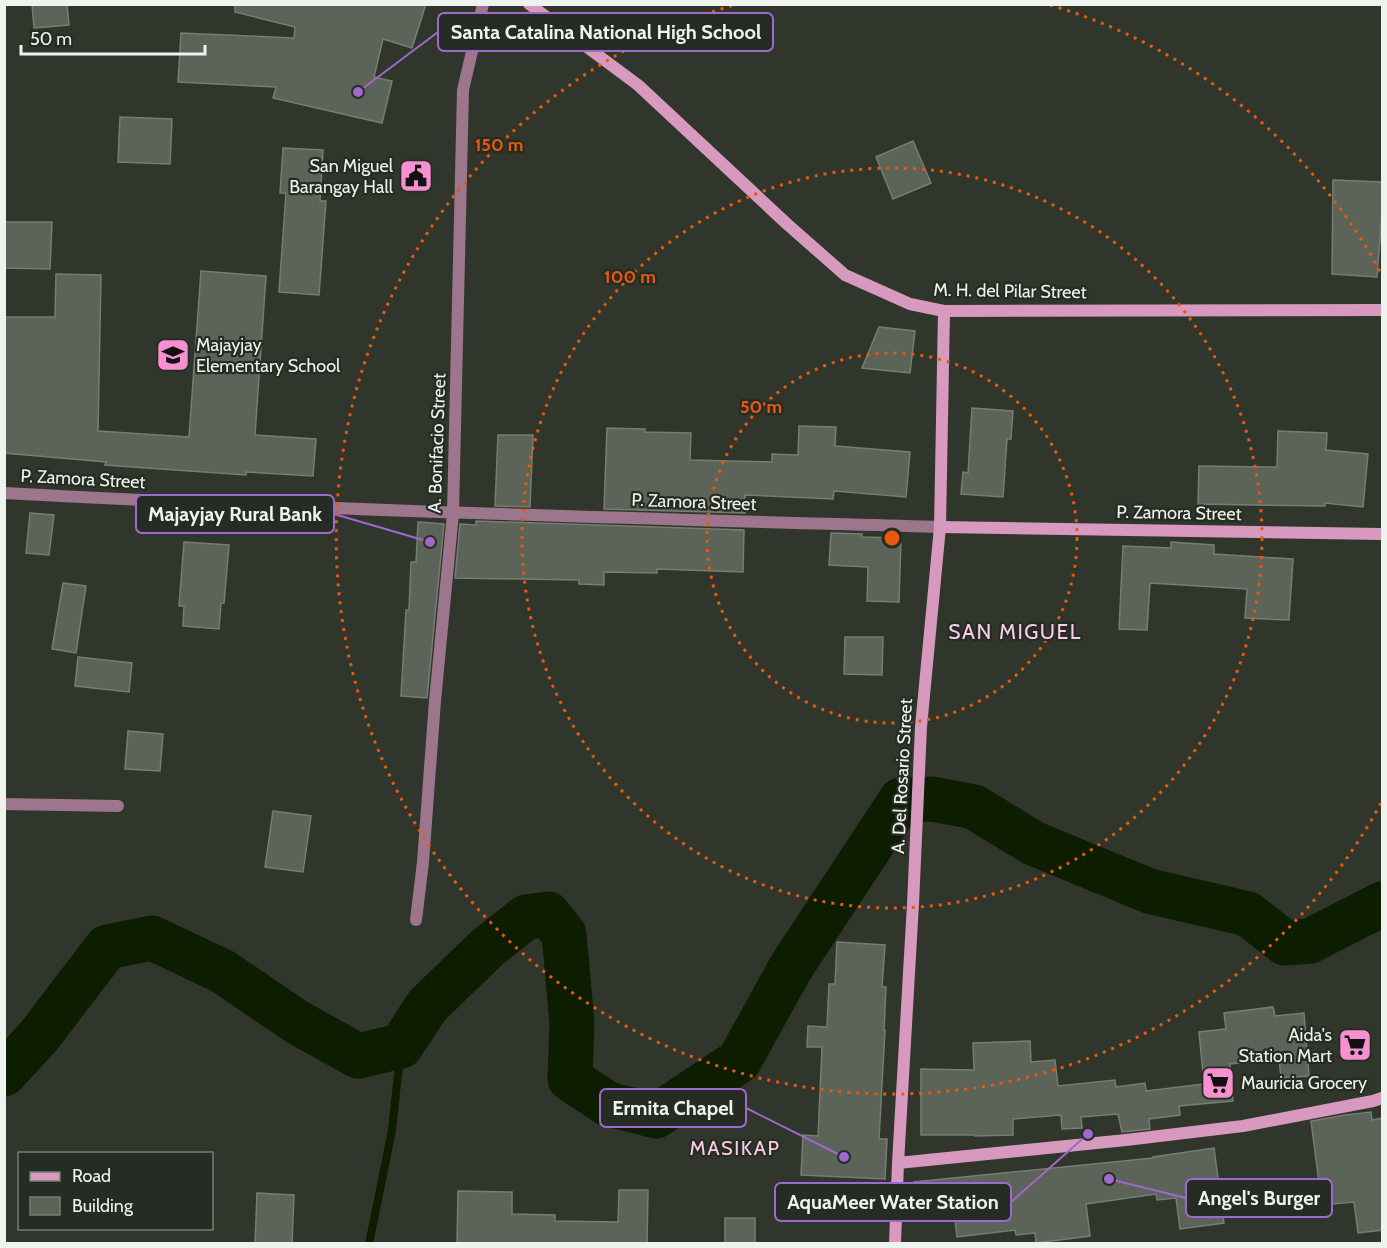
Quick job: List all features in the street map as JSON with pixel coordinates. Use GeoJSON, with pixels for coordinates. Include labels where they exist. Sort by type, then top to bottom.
{"type":"FeatureCollection","features":[{"type":"Feature","properties":{"kind":"main road","name":"M. H. del Pilar Street"},"geometry":{"type":"LineString","coordinates":[[529,4],[638,85],[778,216],[845,275],[910,304],[944,311],[1383,310]]}},
{"type":"Feature","properties":{"kind":"main road","name":"A. Del Rosario Street"},"geometry":{"type":"LineString","coordinates":[[895,1244],[921,727],[940,527],[944,311]]}},
{"type":"Feature","properties":{"kind":"main road","name":"P. Zamora Street"},"geometry":{"type":"LineString","coordinates":[[940,527],[1383,534]]}},
{"type":"Feature","properties":{"kind":"main road"},"geometry":{"type":"LineString","coordinates":[[898,1163],[1243,1126],[1383,1098]]}},
{"type":"Feature","properties":{"kind":"street","name":"A. Bonifacio Street"},"geometry":{"type":"LineString","coordinates":[[416,920],[453,513],[463,90],[483,4]]}},
{"type":"Feature","properties":{"kind":"street","name":"P. Zamora Street"},"geometry":{"type":"LineString","coordinates":[[4,493],[453,513],[940,527]]}},
{"type":"Feature","properties":{"kind":"street"},"geometry":{"type":"LineString","coordinates":[[4,804],[118,806]]}},
{"type":"Feature","properties":{"kind":"building"},"geometry":{"type":"Polygon","coordinates":[[[32,4],[67,4],[69,25],[34,28],[32,4]]]}},
{"type":"Feature","properties":{"kind":"building"},"geometry":{"type":"Polygon","coordinates":[[[235,4],[426,4],[412,48],[383,39],[374,77],[392,81],[382,123],[273,98],[276,87],[178,82],[181,33],[294,38],[295,27],[235,12],[235,4]]]}},
{"type":"Feature","properties":{"kind":"building"},"geometry":{"type":"Polygon","coordinates":[[[120,117],[172,119],[170,164],[118,162],[120,117]]]}},
{"type":"Feature","properties":{"kind":"building"},"geometry":{"type":"Polygon","coordinates":[[[913,141],[931,183],[893,199],[876,157],[913,141]]]}},
{"type":"Feature","properties":{"kind":"building"},"geometry":{"type":"Polygon","coordinates":[[[283,148],[323,150],[320,201],[326,201],[319,295],[279,292],[286,193],[280,193],[283,148]]]}},
{"type":"Feature","properties":{"kind":"building"},"geometry":{"type":"Polygon","coordinates":[[[1333,180],[1383,182],[1377,277],[1332,274],[1333,180]]]}},
{"type":"Feature","properties":{"kind":"building"},"geometry":{"type":"Polygon","coordinates":[[[4,222],[52,222],[50,269],[4,268],[4,222]]]}},
{"type":"Feature","properties":{"kind":"building"},"geometry":{"type":"Polygon","coordinates":[[[201,271],[266,276],[255,435],[316,439],[313,476],[246,472],[246,475],[105,465],[106,462],[4,453],[4,317],[55,317],[56,274],[101,275],[98,431],[189,437],[201,271]]]}},
{"type":"Feature","properties":{"kind":"building"},"geometry":{"type":"Polygon","coordinates":[[[879,327],[915,331],[910,373],[862,368],[879,327]]]}},
{"type":"Feature","properties":{"kind":"building"},"geometry":{"type":"Polygon","coordinates":[[[972,408],[1013,411],[1011,439],[1007,439],[1003,497],[961,494],[963,472],[968,473],[972,408]]]}},
{"type":"Feature","properties":{"kind":"building"},"geometry":{"type":"Polygon","coordinates":[[[799,426],[836,427],[835,446],[910,452],[906,497],[834,491],[833,499],[745,495],[745,513],[604,509],[607,428],[691,433],[690,460],[772,462],[772,454],[798,455],[799,426]]]}},
{"type":"Feature","properties":{"kind":"building"},"geometry":{"type":"Polygon","coordinates":[[[1278,431],[1327,433],[1326,450],[1368,454],[1363,507],[1325,503],[1325,506],[1198,504],[1199,466],[1277,467],[1278,431]]]}},
{"type":"Feature","properties":{"kind":"building"},"geometry":{"type":"Polygon","coordinates":[[[498,435],[533,435],[530,507],[495,506],[498,435]]]}},
{"type":"Feature","properties":{"kind":"building"},"geometry":{"type":"Polygon","coordinates":[[[30,513],[54,515],[49,555],[26,553],[30,513]]]}},
{"type":"Feature","properties":{"kind":"building"},"geometry":{"type":"Polygon","coordinates":[[[476,521],[744,530],[743,572],[657,569],[657,573],[604,572],[604,585],[579,584],[579,580],[455,578],[460,524],[476,525],[476,521]]]}},
{"type":"Feature","properties":{"kind":"building"},"geometry":{"type":"Polygon","coordinates":[[[418,522],[444,524],[427,698],[401,696],[406,610],[409,610],[411,562],[416,562],[418,522]]]}},
{"type":"Feature","properties":{"kind":"building"},"geometry":{"type":"Polygon","coordinates":[[[831,533],[901,538],[899,602],[867,601],[868,567],[829,565],[831,533]]]}},
{"type":"Feature","properties":{"kind":"building"},"geometry":{"type":"Polygon","coordinates":[[[184,542],[229,545],[224,603],[221,603],[219,629],[183,626],[184,606],[179,606],[184,542]]]}},
{"type":"Feature","properties":{"kind":"building"},"geometry":{"type":"Polygon","coordinates":[[[1171,542],[1214,545],[1214,554],[1293,559],[1289,620],[1245,618],[1247,589],[1150,583],[1147,630],[1119,629],[1123,546],[1171,548],[1171,542]]]}},
{"type":"Feature","properties":{"kind":"building"},"geometry":{"type":"Polygon","coordinates":[[[63,583],[86,586],[76,653],[52,649],[63,583]]]}},
{"type":"Feature","properties":{"kind":"building"},"geometry":{"type":"Polygon","coordinates":[[[845,637],[883,637],[882,675],[844,674],[845,637]]]}},
{"type":"Feature","properties":{"kind":"building"},"geometry":{"type":"Polygon","coordinates":[[[78,657],[132,663],[129,692],[75,686],[78,657]]]}},
{"type":"Feature","properties":{"kind":"building"},"geometry":{"type":"Polygon","coordinates":[[[128,731],[163,734],[160,771],[125,769],[128,731]]]}},
{"type":"Feature","properties":{"kind":"building"},"geometry":{"type":"Polygon","coordinates":[[[273,811],[311,816],[303,872],[265,867],[273,811]]]}},
{"type":"Feature","properties":{"kind":"building"},"geometry":{"type":"Polygon","coordinates":[[[837,942],[885,945],[882,987],[886,987],[885,1030],[879,1139],[887,1139],[885,1179],[801,1175],[803,1135],[818,1136],[822,1047],[807,1047],[808,1026],[827,1027],[829,984],[835,984],[837,942]]]}},
{"type":"Feature","properties":{"kind":"building"},"geometry":{"type":"Polygon","coordinates":[[[1273,1007],[1275,1016],[1304,1013],[1309,1076],[1281,1078],[1279,1058],[1230,1064],[1233,1101],[1179,1106],[1180,1115],[1149,1119],[1150,1129],[1122,1132],[1118,1114],[1081,1117],[1082,1128],[1062,1129],[1061,1115],[1013,1119],[1013,1135],[921,1135],[921,1069],[974,1070],[973,1043],[1030,1041],[1031,1062],[1055,1060],[1058,1086],[1115,1080],[1116,1087],[1145,1083],[1146,1091],[1204,1084],[1199,1032],[1226,1029],[1224,1013],[1273,1007]]]}},
{"type":"Feature","properties":{"kind":"building"},"geometry":{"type":"Polygon","coordinates":[[[1371,1112],[1372,1120],[1383,1118],[1383,1230],[1358,1233],[1354,1202],[1322,1205],[1311,1121],[1371,1112]]]}},
{"type":"Feature","properties":{"kind":"building"},"geometry":{"type":"Polygon","coordinates":[[[1214,1148],[1224,1223],[1180,1229],[1176,1198],[1157,1200],[1156,1194],[1086,1204],[1090,1236],[1036,1243],[1035,1233],[1016,1235],[1015,1230],[957,1237],[953,1203],[915,1205],[914,1182],[1153,1158],[1214,1148]]]}},
{"type":"Feature","properties":{"kind":"building"},"geometry":{"type":"Polygon","coordinates":[[[619,1190],[648,1190],[647,1244],[457,1244],[458,1191],[512,1192],[512,1214],[555,1215],[555,1221],[618,1222],[619,1190]]]}},
{"type":"Feature","properties":{"kind":"building"},"geometry":{"type":"Polygon","coordinates":[[[257,1193],[294,1195],[292,1244],[255,1244],[257,1193]]]}},
{"type":"Feature","properties":{"kind":"building"},"geometry":{"type":"Polygon","coordinates":[[[725,1218],[755,1218],[755,1244],[725,1244],[725,1218]]]}},
{"type":"Feature","properties":{"kind":"waterway"},"geometry":{"type":"LineString","coordinates":[[4,1074],[39,1036],[107,947],[152,938],[222,971],[297,1022],[358,1056],[401,1046],[427,1006],[487,948],[526,917],[548,914],[564,934],[572,1023],[570,1079],[608,1104],[656,1116],[739,1061],[791,967],[901,800],[932,799],[974,807],[1033,843],[1149,891],[1248,914],[1285,943],[1310,941],[1382,904]]}},
{"type":"Feature","properties":{"kind":"waterway"},"geometry":{"type":"LineString","coordinates":[[369,1244],[392,1130],[401,1046]]}},
{"type":"Feature","properties":{"kind":"place","name":"Santa Catalina National High School"},"geometry":{"type":"Point","coordinates":[358,92]}},
{"type":"Feature","properties":{"kind":"place","name":"San Miguel Barangay Hall"},"geometry":{"type":"Point","coordinates":[416,176]}},
{"type":"Feature","properties":{"kind":"place","name":"Majayjay Elementary School"},"geometry":{"type":"Point","coordinates":[173,355]}},
{"type":"Feature","properties":{"kind":"place","name":"Majayjay Rural Bank"},"geometry":{"type":"Point","coordinates":[430,542]}},
{"type":"Feature","properties":{"kind":"place","name":"Aida's Station Mart"},"geometry":{"type":"Point","coordinates":[1355,1045]}},
{"type":"Feature","properties":{"kind":"place","name":"Mauricia Grocery"},"geometry":{"type":"Point","coordinates":[1218,1083]}},
{"type":"Feature","properties":{"kind":"place","name":"AquaMeer Water Station"},"geometry":{"type":"Point","coordinates":[1088,1134]}},
{"type":"Feature","properties":{"kind":"place","name":"Ermita Chapel"},"geometry":{"type":"Point","coordinates":[844,1157]}},
{"type":"Feature","properties":{"kind":"place","name":"Angel's Burger"},"geometry":{"type":"Point","coordinates":[1109,1179]}},
{"type":"Feature","properties":{"kind":"district","name":"SAN MIGUEL"},"geometry":{"type":"Point","coordinates":[1015,631]}},
{"type":"Feature","properties":{"kind":"district","name":"MASIKAP"},"geometry":{"type":"Point","coordinates":[735,1148]}}]}
